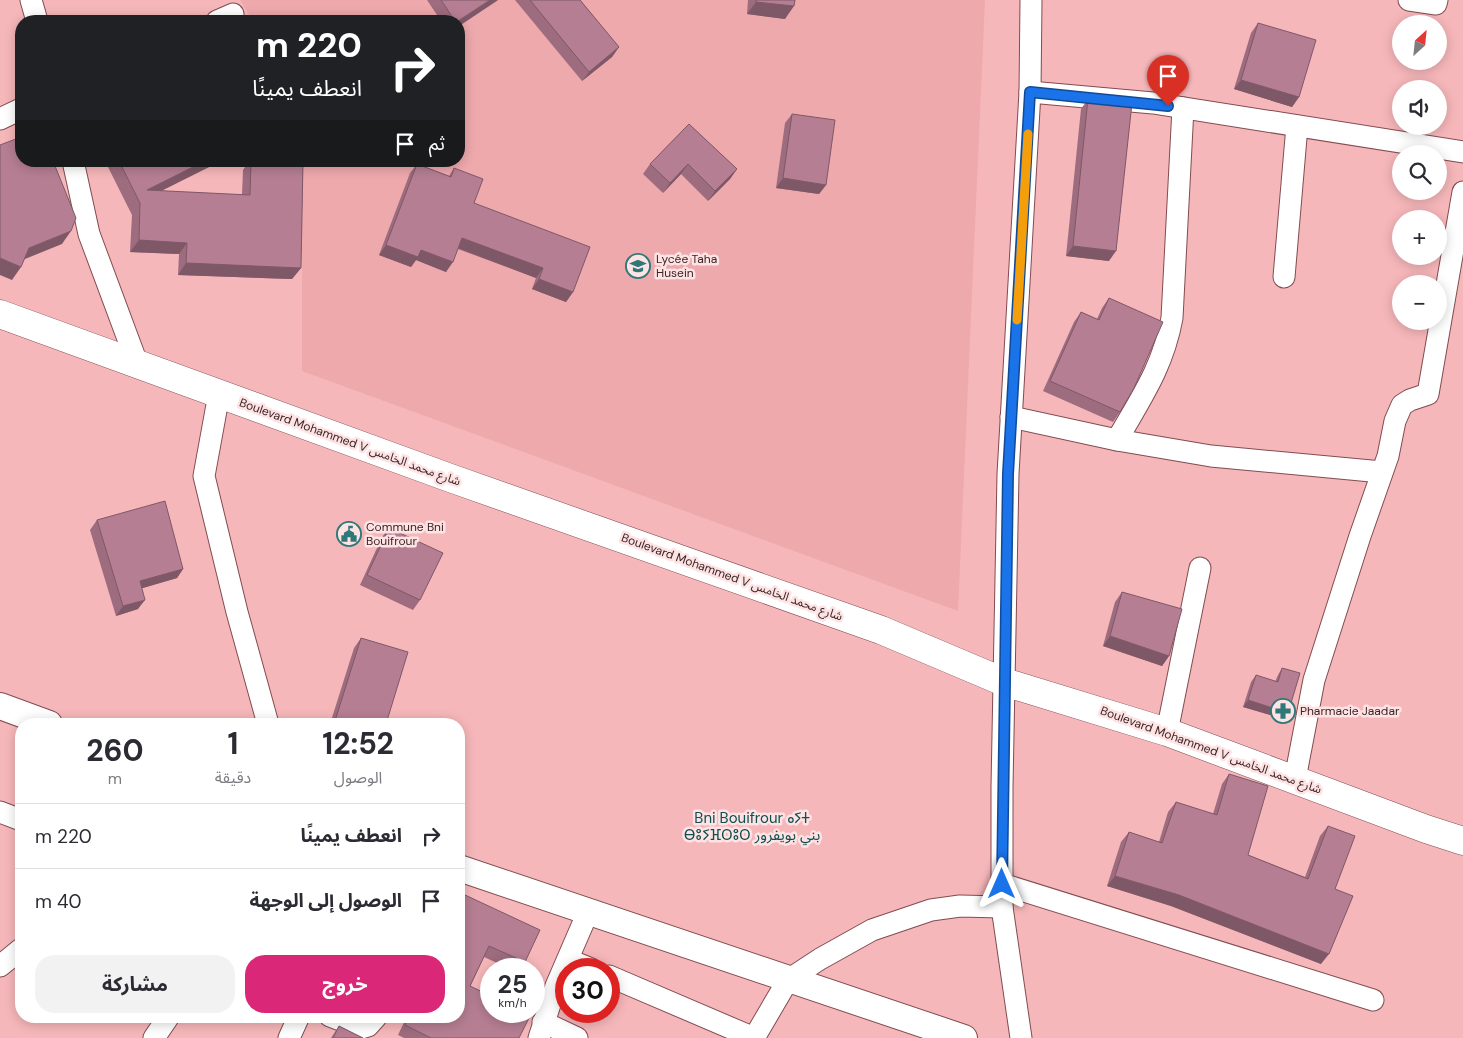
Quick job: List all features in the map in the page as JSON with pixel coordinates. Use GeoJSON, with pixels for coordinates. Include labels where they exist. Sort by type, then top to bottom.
{"type":"FeatureCollection","features":[{"type":"Feature","properties":{"kind":"main road","name":"Boulevard Mohammed V شارع محمد الخامس"},"geometry":{"type":"LineString","coordinates":[[0,314],[453,480],[881,630],[1004,682],[1167,732],[1426,829],[1463,841]]}},
{"type":"Feature","properties":{"kind":"street"},"geometry":{"type":"LineString","coordinates":[[31,0],[35,15]]}},
{"type":"Feature","properties":{"kind":"street"},"geometry":{"type":"LineString","coordinates":[[1021,1038],[1002,907],[1004,682],[1011,417],[1030,92],[1032,0]]}},
{"type":"Feature","properties":{"kind":"street"},"geometry":{"type":"LineString","coordinates":[[1409,0],[1436,4],[1437,0]]}},
{"type":"Feature","properties":{"kind":"street"},"geometry":{"type":"LineString","coordinates":[[1030,92],[1153,103],[1400,140],[1463,152]]}},
{"type":"Feature","properties":{"kind":"street"},"geometry":{"type":"LineString","coordinates":[[1117,440],[1157,371],[1167,345],[1172,318],[1183,108]]}},
{"type":"Feature","properties":{"kind":"street"},"geometry":{"type":"LineString","coordinates":[[0,119],[15,112]]}},
{"type":"Feature","properties":{"kind":"street"},"geometry":{"type":"LineString","coordinates":[[1284,277],[1297,126]]}},
{"type":"Feature","properties":{"kind":"street"},"geometry":{"type":"LineString","coordinates":[[74,167],[89,234],[138,363]]}},
{"type":"Feature","properties":{"kind":"street"},"geometry":{"type":"LineString","coordinates":[[1295,779],[1314,680],[1388,456],[1398,412],[1402,405],[1410,400],[1428,394],[1458,251],[1463,192]]}},
{"type":"Feature","properties":{"kind":"street"},"geometry":{"type":"LineString","coordinates":[[219,394],[204,476],[237,612],[266,718]]}},
{"type":"Feature","properties":{"kind":"street"},"geometry":{"type":"LineString","coordinates":[[1011,417],[1117,440],[1211,456],[1382,472]]}},
{"type":"Feature","properties":{"kind":"street"},"geometry":{"type":"LineString","coordinates":[[1167,732],[1200,568]]}},
{"type":"Feature","properties":{"kind":"street"},"geometry":{"type":"LineString","coordinates":[[0,706],[33,718]]}},
{"type":"Feature","properties":{"kind":"street"},"geometry":{"type":"LineString","coordinates":[[0,812],[15,818]]}},
{"type":"Feature","properties":{"kind":"street"},"geometry":{"type":"LineString","coordinates":[[465,870],[964,1038]]}},
{"type":"Feature","properties":{"kind":"street"},"geometry":{"type":"LineString","coordinates":[[1002,884],[1373,1000]]}},
{"type":"Feature","properties":{"kind":"street"},"geometry":{"type":"LineString","coordinates":[[620,981],[754,1038],[788,980],[827,955],[872,930],[931,910],[960,906],[1002,907]]}},
{"type":"Feature","properties":{"kind":"street"},"geometry":{"type":"LineString","coordinates":[[570,958],[588,912]]}},
{"type":"Feature","properties":{"kind":"street"},"geometry":{"type":"LineString","coordinates":[[0,966],[15,954]]}},
{"type":"Feature","properties":{"kind":"street"},"geometry":{"type":"LineString","coordinates":[[555,989],[541,1030],[577,1038]]}},
{"type":"Feature","properties":{"kind":"street"},"geometry":{"type":"LineString","coordinates":[[154,1038],[164,1023]]}},
{"type":"Feature","properties":{"kind":"street"},"geometry":{"type":"LineString","coordinates":[[289,1038],[296,1023]]}},
{"type":"Feature","properties":{"kind":"street"},"geometry":{"type":"LineString","coordinates":[[348,1023],[361,1028],[371,1023]]}},
{"type":"Feature","properties":{"kind":"shaded area","name":"Lycée Taha Husein"},"geometry":{"type":"Polygon","coordinates":[[[240,0],[985,0],[958,611],[302,371],[302,167],[465,167],[465,15],[249,15],[240,0]]]}},
{"type":"Feature","properties":{"kind":"building"},"geometry":{"type":"Polygon","coordinates":[[[441,0],[490,0],[465,16],[451,15],[441,0]]]}},
{"type":"Feature","properties":{"kind":"building"},"geometry":{"type":"Polygon","coordinates":[[[530,0],[580,0],[619,47],[589,72],[530,0]]]}},
{"type":"Feature","properties":{"kind":"building"},"geometry":{"type":"Polygon","coordinates":[[[756,0],[795,0],[794,6],[756,2],[756,0]]]}},
{"type":"Feature","properties":{"kind":"building"},"geometry":{"type":"Polygon","coordinates":[[[1258,23],[1316,40],[1299,97],[1241,80],[1258,23]]]}},
{"type":"Feature","properties":{"kind":"building"},"geometry":{"type":"Polygon","coordinates":[[[1088,99],[1132,103],[1116,251],[1073,246],[1088,99]]]}},
{"type":"Feature","properties":{"kind":"building"},"geometry":{"type":"Polygon","coordinates":[[[792,114],[835,120],[826,185],[783,178],[792,114]]]}},
{"type":"Feature","properties":{"kind":"building"},"geometry":{"type":"Polygon","coordinates":[[[689,124],[737,169],[715,191],[688,164],[670,183],[650,164],[689,124]]]}},
{"type":"Feature","properties":{"kind":"building"},"geometry":{"type":"Polygon","coordinates":[[[15,139],[15,167],[55,167],[76,218],[71,231],[29,248],[21,267],[0,258],[0,145],[15,139]]]}},
{"type":"Feature","properties":{"kind":"building"},"geometry":{"type":"Polygon","coordinates":[[[122,167],[193,167],[147,190],[250,195],[251,167],[303,167],[301,268],[186,263],[187,243],[139,240],[140,203],[122,167]]]}},
{"type":"Feature","properties":{"kind":"building"},"geometry":{"type":"Polygon","coordinates":[[[416,167],[425,167],[451,177],[454,168],[483,179],[474,203],[590,247],[573,292],[539,279],[543,268],[462,238],[453,262],[421,250],[418,257],[386,245],[416,167]]]}},
{"type":"Feature","properties":{"kind":"building"},"geometry":{"type":"Polygon","coordinates":[[[1109,298],[1163,322],[1134,388],[1120,412],[1050,381],[1081,312],[1099,320],[1109,298]]]}},
{"type":"Feature","properties":{"kind":"building"},"geometry":{"type":"Polygon","coordinates":[[[165,501],[183,569],[140,581],[145,600],[123,606],[97,520],[165,501]]]}},
{"type":"Feature","properties":{"kind":"building"},"geometry":{"type":"Polygon","coordinates":[[[389,528],[443,553],[420,600],[367,575],[389,528]]]}},
{"type":"Feature","properties":{"kind":"building"},"geometry":{"type":"Polygon","coordinates":[[[1122,592],[1182,609],[1169,656],[1110,636],[1122,592]]]}},
{"type":"Feature","properties":{"kind":"building"},"geometry":{"type":"Polygon","coordinates":[[[361,638],[408,652],[388,718],[336,718],[361,638]]]}},
{"type":"Feature","properties":{"kind":"building"},"geometry":{"type":"Polygon","coordinates":[[[1282,668],[1300,673],[1288,713],[1248,700],[1256,675],[1278,682],[1282,668]]]}},
{"type":"Feature","properties":{"kind":"building"},"geometry":{"type":"Polygon","coordinates":[[[1229,774],[1268,786],[1248,855],[1308,879],[1328,826],[1355,836],[1335,889],[1353,896],[1329,954],[1179,895],[1115,876],[1129,832],[1162,843],[1176,802],[1217,815],[1229,774]]]}},
{"type":"Feature","properties":{"kind":"building"},"geometry":{"type":"Polygon","coordinates":[[[465,895],[540,930],[527,958],[516,958],[489,946],[483,958],[480,958],[480,965],[470,986],[480,991],[480,1023],[526,1023],[519,1038],[431,1038],[405,1025],[406,1023],[465,1023],[465,895]]]}},
{"type":"Feature","properties":{"kind":"building"},"geometry":{"type":"Polygon","coordinates":[[[339,1026],[363,1038],[333,1038],[339,1026]]]}},
{"type":"Feature","properties":{"kind":"slow traffic"},"geometry":{"type":"LineString","coordinates":[[1017,320],[1028,134]]}},
{"type":"Feature","properties":{"kind":"place","name":"Lycée Taha Husein"},"geometry":{"type":"Point","coordinates":[638,266]}},
{"type":"Feature","properties":{"kind":"place","name":"Commune Bni Bouifrour"},"geometry":{"type":"Point","coordinates":[349,534]}},
{"type":"Feature","properties":{"kind":"place","name":"Pharmacie Jaadar"},"geometry":{"type":"Point","coordinates":[1283,711]}},
{"type":"Feature","properties":{"kind":"district","name":"Bni Bouifrour ⴰⵢⵜ ⴱⵓⵢⴼⵔⵓⵔ بني بويفرور"},"geometry":{"type":"Point","coordinates":[752,826]}},
{"type":"Feature","properties":{"kind":"route"},"geometry":{"type":"LineString","coordinates":[[1002,884],[1008,474],[1030,92],[1168,106]]}}]}
